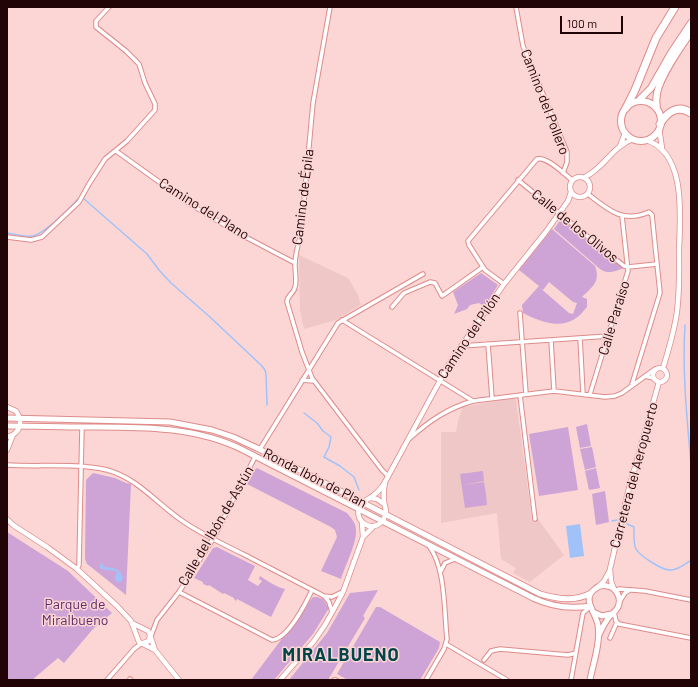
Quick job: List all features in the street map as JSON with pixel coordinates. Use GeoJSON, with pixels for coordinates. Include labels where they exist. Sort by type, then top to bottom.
{"type":"FeatureCollection","features":[{"type":"Feature","properties":{"kind":"highway"},"geometry":{"type":"LineString","coordinates":[[675,7],[656,38],[635,90],[623,112],[621,121],[625,133],[633,139],[646,140],[655,134],[665,116],[673,110],[684,109],[691,113]]}},
{"type":"Feature","properties":{"kind":"highway"},"geometry":{"type":"LineString","coordinates":[[659,126],[660,116],[657,109],[657,93],[664,70],[691,23]]}},
{"type":"Feature","properties":{"kind":"highway"},"geometry":{"type":"LineString","coordinates":[[638,101],[651,88],[691,32]]}},
{"type":"Feature","properties":{"kind":"highway"},"geometry":{"type":"LineString","coordinates":[[626,108],[632,103],[638,101],[647,102],[657,109]]}},
{"type":"Feature","properties":{"kind":"main road","name":"Ronda Ibón de Plan"},"geometry":{"type":"LineString","coordinates":[[7,418],[154,421],[177,423],[219,432],[260,449],[540,594],[564,599],[581,597],[591,593]]}},
{"type":"Feature","properties":{"kind":"main road","name":"Ronda Ibón de Plan"},"geometry":{"type":"LineString","coordinates":[[7,426],[142,427],[185,432],[218,440],[236,446],[382,522],[540,601],[561,606],[591,608]]}},
{"type":"Feature","properties":{"kind":"main road"},"geometry":{"type":"LineString","coordinates":[[598,587],[608,586],[615,590]]}},
{"type":"Feature","properties":{"kind":"main road","name":"Carretera del Aeropuerto"},"geometry":{"type":"LineString","coordinates":[[591,593],[598,587]]}},
{"type":"Feature","properties":{"kind":"main road","name":"Carretera del Aeropuerto"},"geometry":{"type":"LineString","coordinates":[[615,590],[619,596],[619,602]]}},
{"type":"Feature","properties":{"kind":"main road"},"geometry":{"type":"LineString","coordinates":[[590,680],[599,635],[599,626],[591,608],[589,599],[591,593]]}},
{"type":"Feature","properties":{"kind":"main road"},"geometry":{"type":"LineString","coordinates":[[599,635],[605,623],[618,608],[619,602]]}},
{"type":"Feature","properties":{"kind":"main road"},"geometry":{"type":"LineString","coordinates":[[591,608],[602,616],[613,613]]}},
{"type":"Feature","properties":{"kind":"street"},"geometry":{"type":"LineString","coordinates":[[7,236],[34,240],[42,238],[82,198],[105,159],[116,151],[152,114],[156,107],[145,83],[139,64],[126,51],[96,27],[96,21],[109,7]]}},
{"type":"Feature","properties":{"kind":"street","name":"Camino de Épila"},"geometry":{"type":"LineString","coordinates":[[330,7],[313,103],[301,234],[296,250],[295,287],[293,293],[288,297],[287,302],[308,370],[313,380],[388,476]]}},
{"type":"Feature","properties":{"kind":"street","name":"Camino del Pollero"},"geometry":{"type":"LineString","coordinates":[[516,7],[522,46],[555,121],[566,152],[567,162],[563,173]]}},
{"type":"Feature","properties":{"kind":"street","name":"Carretera del Aeropuerto"},"geometry":{"type":"LineString","coordinates":[[659,126],[662,148],[673,167],[677,180],[680,218],[678,309],[663,368],[666,371],[667,376],[664,381],[659,382]]}},
{"type":"Feature","properties":{"kind":"street"},"geometry":{"type":"LineString","coordinates":[[620,146],[625,133]]}},
{"type":"Feature","properties":{"kind":"street"},"geometry":{"type":"LineString","coordinates":[[587,179],[620,146],[633,139]]}},
{"type":"Feature","properties":{"kind":"street"},"geometry":{"type":"LineString","coordinates":[[646,140],[656,143],[662,148]]}},
{"type":"Feature","properties":{"kind":"street","name":"Camino del Plano"},"geometry":{"type":"LineString","coordinates":[[116,151],[190,204],[236,232],[295,263]]}},
{"type":"Feature","properties":{"kind":"street"},"geometry":{"type":"LineString","coordinates":[[504,284],[485,270],[468,241],[533,162],[540,158],[547,160],[572,180]]}},
{"type":"Feature","properties":{"kind":"street"},"geometry":{"type":"LineString","coordinates":[[579,176],[587,179],[590,187],[588,194],[582,197],[571,192],[570,185],[572,180],[579,176]]}},
{"type":"Feature","properties":{"kind":"street","name":"Calle de los Olivos"},"geometry":{"type":"LineString","coordinates":[[518,180],[621,264],[628,268],[657,264]]}},
{"type":"Feature","properties":{"kind":"street","name":"Camino del Pilón"},"geometry":{"type":"LineString","coordinates":[[568,201],[571,192]]}},
{"type":"Feature","properties":{"kind":"street"},"geometry":{"type":"LineString","coordinates":[[588,194],[605,207],[622,216],[638,216],[649,212],[652,215],[660,293],[632,384]]}},
{"type":"Feature","properties":{"kind":"street","name":"Camino del Pilón"},"geometry":{"type":"LineString","coordinates":[[363,502],[380,489],[385,482],[409,440],[439,380],[504,284],[548,229],[558,213],[568,201],[577,196]]}},
{"type":"Feature","properties":{"kind":"street","name":"Calle Paraíso"},"geometry":{"type":"LineString","coordinates":[[590,394],[628,273],[622,216]]}},
{"type":"Feature","properties":{"kind":"street"},"geometry":{"type":"LineString","coordinates":[[392,307],[404,293],[430,282],[435,283],[442,296],[483,267]]}},
{"type":"Feature","properties":{"kind":"street"},"geometry":{"type":"LineString","coordinates":[[260,449],[336,326],[342,320],[423,274]]}},
{"type":"Feature","properties":{"kind":"street"},"geometry":{"type":"LineString","coordinates":[[520,313],[526,394]]}},
{"type":"Feature","properties":{"kind":"street"},"geometry":{"type":"LineString","coordinates":[[342,320],[473,401]]}},
{"type":"Feature","properties":{"kind":"street"},"geometry":{"type":"LineString","coordinates":[[461,346],[609,336]]}},
{"type":"Feature","properties":{"kind":"street"},"geometry":{"type":"LineString","coordinates":[[580,338],[583,394]]}},
{"type":"Feature","properties":{"kind":"street"},"geometry":{"type":"LineString","coordinates":[[550,340],[554,391]]}},
{"type":"Feature","properties":{"kind":"street"},"geometry":{"type":"LineString","coordinates":[[488,344],[492,398]]}},
{"type":"Feature","properties":{"kind":"street"},"geometry":{"type":"LineString","coordinates":[[409,440],[428,423],[444,412],[464,403],[492,398],[554,391],[590,394],[605,397],[615,396],[622,393],[644,376],[658,368],[663,368]]}},
{"type":"Feature","properties":{"kind":"street"},"geometry":{"type":"LineString","coordinates":[[644,376],[653,378],[653,373],[655,370]]}},
{"type":"Feature","properties":{"kind":"street","name":"Carretera del Aeropuerto"},"geometry":{"type":"LineString","coordinates":[[653,378],[659,382]]}},
{"type":"Feature","properties":{"kind":"street"},"geometry":{"type":"LineString","coordinates":[[302,380],[313,380]]}},
{"type":"Feature","properties":{"kind":"street","name":"Carretera del Aeropuerto"},"geometry":{"type":"LineString","coordinates":[[598,587],[604,581],[610,569],[628,492],[659,382]]}},
{"type":"Feature","properties":{"kind":"street"},"geometry":{"type":"LineString","coordinates":[[520,395],[535,520]]}},
{"type":"Feature","properties":{"kind":"street"},"geometry":{"type":"LineString","coordinates":[[464,403],[466,397]]}},
{"type":"Feature","properties":{"kind":"street"},"geometry":{"type":"LineString","coordinates":[[7,407],[16,411],[20,418],[20,426],[13,435],[7,450]]}},
{"type":"Feature","properties":{"kind":"street"},"geometry":{"type":"LineString","coordinates":[[420,418],[423,422],[428,423]]}},
{"type":"Feature","properties":{"kind":"street"},"geometry":{"type":"LineString","coordinates":[[77,569],[79,565],[82,427]]}},
{"type":"Feature","properties":{"kind":"street"},"geometry":{"type":"LineString","coordinates":[[7,437],[13,435]]}},
{"type":"Feature","properties":{"kind":"street","name":"Calle del Ibón de Astún"},"geometry":{"type":"LineString","coordinates":[[151,637],[157,620],[179,592],[213,539],[256,456]]}},
{"type":"Feature","properties":{"kind":"street"},"geometry":{"type":"LineString","coordinates":[[7,465],[82,467],[107,470],[125,477],[184,522],[213,539],[324,596],[329,602],[332,613]]}},
{"type":"Feature","properties":{"kind":"street","name":"Camino del Pilón"},"geometry":{"type":"LineString","coordinates":[[385,482],[383,495],[384,504],[387,510],[386,514]]}},
{"type":"Feature","properties":{"kind":"street"},"geometry":{"type":"LineString","coordinates":[[370,498],[377,499],[384,504]]}},
{"type":"Feature","properties":{"kind":"street"},"geometry":{"type":"LineString","coordinates":[[280,680],[314,641],[332,613],[343,592],[363,537],[362,522],[358,515],[359,509],[363,502]]}},
{"type":"Feature","properties":{"kind":"street"},"geometry":{"type":"LineString","coordinates":[[363,537],[374,526],[382,522],[386,514]]}},
{"type":"Feature","properties":{"kind":"street"},"geometry":{"type":"LineString","coordinates":[[7,519],[13,525],[77,569],[117,606],[132,623],[148,631],[155,650]]}},
{"type":"Feature","properties":{"kind":"street"},"geometry":{"type":"LineString","coordinates":[[362,522],[369,526],[374,526]]}},
{"type":"Feature","properties":{"kind":"street"},"geometry":{"type":"LineString","coordinates":[[7,525],[13,525]]}},
{"type":"Feature","properties":{"kind":"street"},"geometry":{"type":"LineString","coordinates":[[426,680],[446,644],[441,575],[436,556],[428,545]]}},
{"type":"Feature","properties":{"kind":"street"},"geometry":{"type":"LineString","coordinates":[[441,575],[443,565],[455,559]]}},
{"type":"Feature","properties":{"kind":"street","name":"Carretera del Aeropuerto"},"geometry":{"type":"LineString","coordinates":[[610,569],[611,581],[615,590]]}},
{"type":"Feature","properties":{"kind":"street"},"geometry":{"type":"LineString","coordinates":[[179,592],[272,640],[279,638],[292,623],[312,590]]}},
{"type":"Feature","properties":{"kind":"street"},"geometry":{"type":"LineString","coordinates":[[615,590],[631,590],[669,595],[691,600]]}},
{"type":"Feature","properties":{"kind":"street"},"geometry":{"type":"LineString","coordinates":[[619,602],[625,593],[631,590]]}},
{"type":"Feature","properties":{"kind":"street"},"geometry":{"type":"LineString","coordinates":[[324,596],[334,596],[343,592]]}},
{"type":"Feature","properties":{"kind":"street"},"geometry":{"type":"LineString","coordinates":[[571,680],[584,613],[591,608]]}},
{"type":"Feature","properties":{"kind":"street"},"geometry":{"type":"LineString","coordinates":[[613,613],[616,621],[621,625],[691,638]]}},
{"type":"Feature","properties":{"kind":"street"},"geometry":{"type":"LineString","coordinates":[[605,623],[611,620],[616,621]]}},
{"type":"Feature","properties":{"kind":"street"},"geometry":{"type":"LineString","coordinates":[[610,638],[616,621]]}},
{"type":"Feature","properties":{"kind":"street"},"geometry":{"type":"LineString","coordinates":[[132,623],[139,642],[155,650],[179,680]]}},
{"type":"Feature","properties":{"kind":"street"},"geometry":{"type":"LineString","coordinates":[[137,638],[139,632],[144,630]]}},
{"type":"Feature","properties":{"kind":"street"},"geometry":{"type":"LineString","coordinates":[[107,680],[134,649],[149,641],[151,637]]}},
{"type":"Feature","properties":{"kind":"street"},"geometry":{"type":"LineString","coordinates":[[446,644],[507,680]]}},
{"type":"Feature","properties":{"kind":"street"},"geometry":{"type":"LineString","coordinates":[[476,662],[484,660],[492,652],[500,649],[568,655],[576,653]]}},
{"type":"Feature","properties":{"kind":"street"},"geometry":{"type":"LineString","coordinates":[[484,660],[488,669]]}},
{"type":"Feature","properties":{"kind":"shaded area"},"geometry":{"type":"Polygon","coordinates":[[[299,255],[348,278],[358,295],[361,305],[336,320],[304,329],[300,310],[299,255]]]}},
{"type":"Feature","properties":{"kind":"shaded area"},"geometry":{"type":"Polygon","coordinates":[[[514,398],[516,400],[532,520],[538,519],[564,555],[530,582],[513,573],[516,568],[501,559],[497,513],[441,523],[441,432],[456,432],[463,407],[514,398]]]}},
{"type":"Feature","properties":{"kind":"green space"},"geometry":{"type":"Polygon","coordinates":[[[561,219],[624,268],[609,272],[600,269],[554,229],[561,219]]]}},
{"type":"Feature","properties":{"kind":"green space"},"geometry":{"type":"Polygon","coordinates":[[[552,229],[595,266],[597,276],[592,287],[582,297],[587,299],[587,307],[579,316],[569,322],[556,324],[536,319],[523,313],[522,305],[539,286],[519,270],[552,229]],[[549,282],[543,290],[539,287],[569,313],[573,314],[577,303],[573,302],[549,282]]]}},
{"type":"Feature","properties":{"kind":"green space"},"geometry":{"type":"Polygon","coordinates":[[[481,273],[498,285],[487,303],[482,305],[479,303],[470,305],[467,309],[454,314],[458,305],[453,292],[481,273]]]}},
{"type":"Feature","properties":{"kind":"green space"},"geometry":{"type":"Polygon","coordinates":[[[587,424],[591,446],[580,448],[576,427],[587,424]]]}},
{"type":"Feature","properties":{"kind":"green space"},"geometry":{"type":"Polygon","coordinates":[[[568,427],[578,490],[539,496],[529,434],[568,427]]]}},
{"type":"Feature","properties":{"kind":"green space"},"geometry":{"type":"Polygon","coordinates":[[[592,447],[596,467],[585,470],[580,449],[592,447]]]}},
{"type":"Feature","properties":{"kind":"green space"},"geometry":{"type":"Polygon","coordinates":[[[257,468],[347,513],[352,519],[356,527],[356,535],[353,548],[341,579],[321,571],[337,537],[335,530],[247,484],[254,470],[257,468]]]}},
{"type":"Feature","properties":{"kind":"green space"},"geometry":{"type":"Polygon","coordinates":[[[596,468],[600,488],[589,490],[585,471],[596,468]]]}},
{"type":"Feature","properties":{"kind":"green space"},"geometry":{"type":"Polygon","coordinates":[[[483,471],[484,481],[463,485],[484,482],[487,505],[465,508],[460,474],[483,471]]]}},
{"type":"Feature","properties":{"kind":"green space","name":"Parque de Miralbueno"},"geometry":{"type":"Polygon","coordinates":[[[93,473],[115,478],[131,484],[126,595],[87,564],[85,559],[86,480],[93,473]]]}},
{"type":"Feature","properties":{"kind":"green space"},"geometry":{"type":"Polygon","coordinates":[[[605,491],[609,522],[596,525],[592,494],[605,491]]]}},
{"type":"Feature","properties":{"kind":"green space"},"geometry":{"type":"Polygon","coordinates":[[[7,532],[68,571],[112,613],[93,629],[64,663],[58,658],[32,680],[7,680],[7,532]]]}},
{"type":"Feature","properties":{"kind":"green space"},"geometry":{"type":"Polygon","coordinates":[[[217,547],[255,566],[248,580],[258,586],[262,581],[259,579],[260,576],[276,586],[285,589],[271,617],[237,599],[236,601],[234,598],[224,593],[223,594],[209,585],[203,584],[203,582],[194,578],[213,548],[217,547]]]}},
{"type":"Feature","properties":{"kind":"green space"},"geometry":{"type":"Polygon","coordinates":[[[378,590],[363,616],[365,618],[328,680],[289,680],[327,633],[350,593],[378,590]]]}},
{"type":"Feature","properties":{"kind":"green space"},"geometry":{"type":"Polygon","coordinates":[[[313,597],[323,599],[329,608],[313,634],[274,680],[251,680],[313,597]]]}},
{"type":"Feature","properties":{"kind":"green space"},"geometry":{"type":"Polygon","coordinates":[[[376,607],[380,607],[440,642],[439,648],[420,680],[348,680],[337,674],[376,607]]]}},
{"type":"Feature","properties":{"kind":"water"},"geometry":{"type":"Polygon","coordinates":[[[580,524],[584,556],[570,558],[566,526],[580,524]]]}},
{"type":"Feature","properties":{"kind":"water"},"geometry":{"type":"Polygon","coordinates":[[[102,563],[104,567],[114,568],[120,572],[123,578],[121,582],[115,580],[117,573],[116,571],[101,569],[99,566],[102,563]]]}},
{"type":"Feature","properties":{"kind":"waterway"},"geometry":{"type":"LineString","coordinates":[[7,233],[26,236],[37,234],[56,220],[78,199],[83,198],[147,254],[171,283],[262,366],[266,374],[267,405]]}},
{"type":"Feature","properties":{"kind":"waterway"},"geometry":{"type":"LineString","coordinates":[[685,325],[685,377],[691,464]]}},
{"type":"Feature","properties":{"kind":"waterway"},"geometry":{"type":"LineString","coordinates":[[304,413],[331,437],[329,447],[324,457],[340,466],[354,477],[359,490]]}},
{"type":"Feature","properties":{"kind":"waterway"},"geometry":{"type":"LineString","coordinates":[[612,521],[617,520]]}},
{"type":"Feature","properties":{"kind":"waterway"},"geometry":{"type":"LineString","coordinates":[[627,524],[634,527],[634,541],[638,552],[657,566],[667,570],[674,570],[691,560]]}},
{"type":"Feature","properties":{"kind":"district","name":"MIRALBUENO"},"geometry":{"type":"Point","coordinates":[341,655]}}]}
